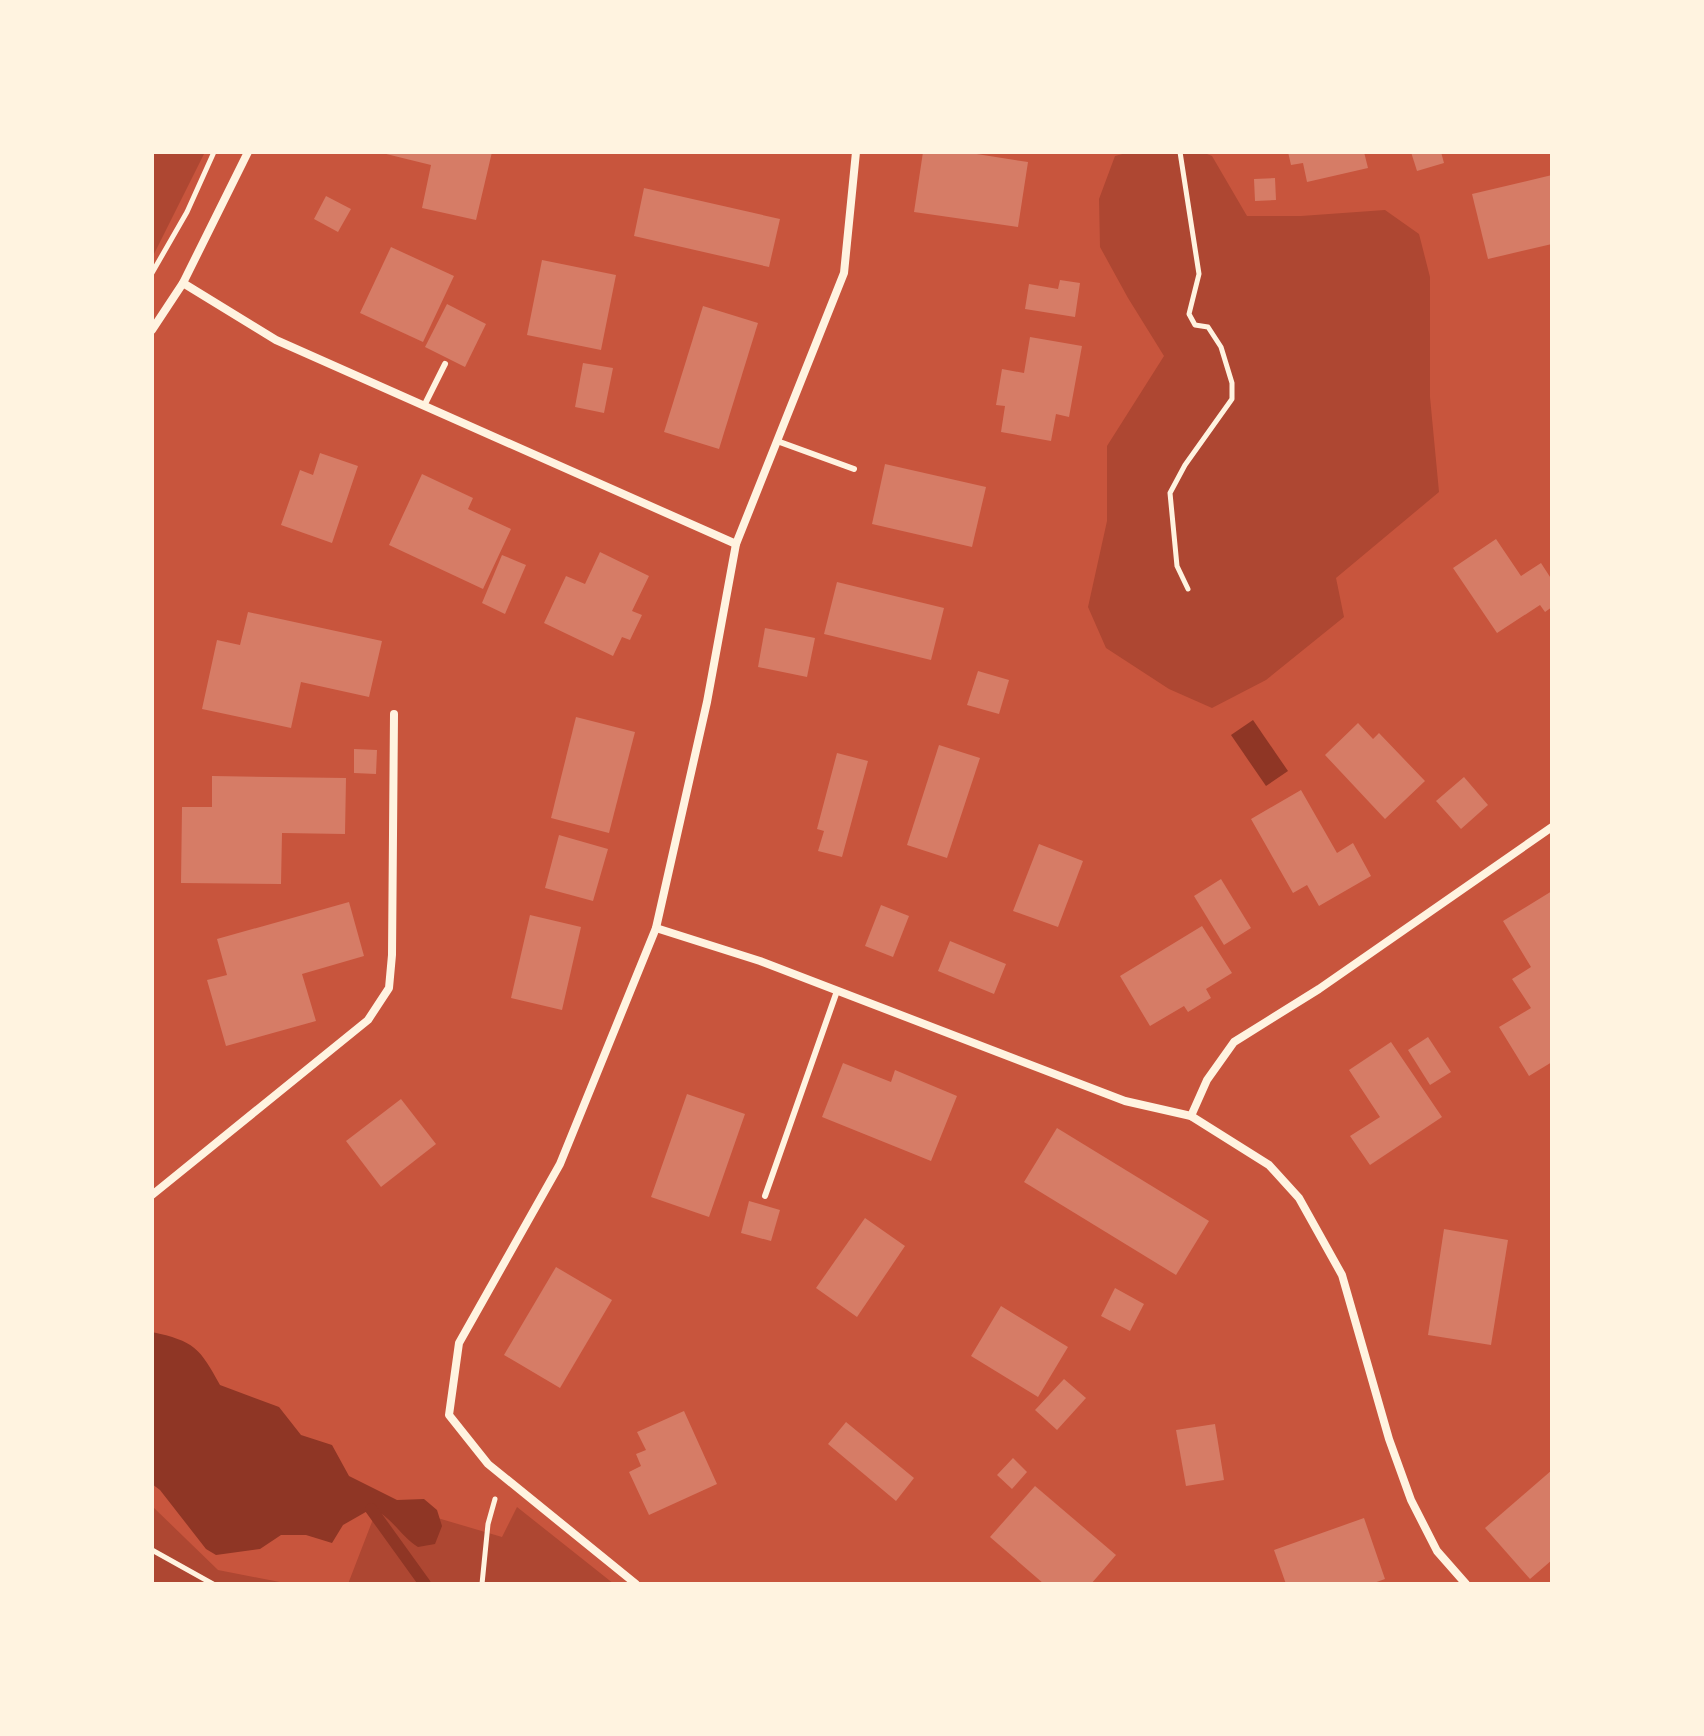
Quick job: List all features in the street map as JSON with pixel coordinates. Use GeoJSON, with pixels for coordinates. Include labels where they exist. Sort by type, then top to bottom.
{"type":"FeatureCollection","features":[{"type":"Feature","properties":{"kind":"street"},"geometry":{"type":"LineString","coordinates":[[152,330],[183,283],[248,152]]}},
{"type":"Feature","properties":{"kind":"street"},"geometry":{"type":"LineString","coordinates":[[636,1584],[488,1464],[449,1415],[459,1343],[560,1164],[656,928],[707,702],[736,544],[844,273],[856,152]]}},
{"type":"Feature","properties":{"kind":"street"},"geometry":{"type":"LineString","coordinates":[[183,283],[276,340],[736,544]]}},
{"type":"Feature","properties":{"kind":"street"},"geometry":{"type":"LineString","coordinates":[[152,1195],[368,1020],[389,988],[394,714]]}},
{"type":"Feature","properties":{"kind":"street"},"geometry":{"type":"LineString","coordinates":[[1191,1116],[1207,1080],[1234,1042],[1319,989],[1552,827]]}},
{"type":"Feature","properties":{"kind":"street"},"geometry":{"type":"LineString","coordinates":[[656,928],[760,961],[1125,1101],[1191,1116],[1269,1165],[1299,1198],[1342,1275],[1385,1426],[1411,1500],[1437,1551],[1466,1584]]}},
{"type":"Feature","properties":{"kind":"lane"},"geometry":{"type":"LineString","coordinates":[[424,406],[445,364]]}},
{"type":"Feature","properties":{"kind":"lane"},"geometry":{"type":"LineString","coordinates":[[777,441],[854,469]]}},
{"type":"Feature","properties":{"kind":"lane"},"geometry":{"type":"LineString","coordinates":[[765,1196],[837,991]]}},
{"type":"Feature","properties":{"kind":"path"},"geometry":{"type":"LineString","coordinates":[[152,273],[187,212],[214,152]]}},
{"type":"Feature","properties":{"kind":"path"},"geometry":{"type":"LineString","coordinates":[[1180,152],[1199,274],[1189,314],[1195,325],[1208,327],[1221,347],[1232,383],[1232,399],[1185,465],[1170,493],[1177,566],[1188,589]]}},
{"type":"Feature","properties":{"kind":"path"},"geometry":{"type":"LineString","coordinates":[[482,1584],[488,1524],[495,1499],[506,1479]]}},
{"type":"Feature","properties":{"kind":"path"},"geometry":{"type":"LineString","coordinates":[[152,1550],[213,1584]]}},
{"type":"Feature","properties":{"kind":"shaded area"},"geometry":{"type":"Polygon","coordinates":[[[152,152],[205,152],[152,258],[152,152]]]}},
{"type":"Feature","properties":{"kind":"shaded area"},"geometry":{"type":"Polygon","coordinates":[[[1130,152],[1202,152],[1212,156],[1247,216],[1385,210],[1419,234],[1430,277],[1430,397],[1439,492],[1336,578],[1344,617],[1266,680],[1212,708],[1169,689],[1106,648],[1088,607],[1107,521],[1107,446],[1164,356],[1100,247],[1099,199],[1115,156],[1130,152]]]}},
{"type":"Feature","properties":{"kind":"shaded area"},"geometry":{"type":"Polygon","coordinates":[[[1253,720],[1288,771],[1266,786],[1231,735],[1253,720]]]}},
{"type":"Feature","properties":{"kind":"shaded area"},"geometry":{"type":"Polygon","coordinates":[[[152,1332],[187,1343],[201,1354],[220,1385],[279,1407],[301,1435],[332,1445],[349,1476],[397,1500],[424,1499],[437,1510],[442,1526],[435,1544],[418,1547],[384,1515],[371,1509],[343,1525],[332,1543],[306,1535],[281,1535],[260,1549],[216,1555],[206,1549],[152,1484],[152,1332]]]}},
{"type":"Feature","properties":{"kind":"shaded area"},"geometry":{"type":"Polygon","coordinates":[[[380,1501],[502,1537],[517,1507],[614,1584],[348,1584],[380,1501]]]}},
{"type":"Feature","properties":{"kind":"shaded area"},"geometry":{"type":"Polygon","coordinates":[[[152,1506],[218,1570],[290,1584],[152,1584],[152,1506]]]}},
{"type":"Feature","properties":{"kind":"building"},"geometry":{"type":"Polygon","coordinates":[[[378,152],[492,152],[476,220],[422,208],[431,165],[378,152]]]}},
{"type":"Feature","properties":{"kind":"building"},"geometry":{"type":"Polygon","coordinates":[[[923,152],[964,152],[1028,162],[1018,227],[914,212],[923,152]]]}},
{"type":"Feature","properties":{"kind":"building"},"geometry":{"type":"Polygon","coordinates":[[[1288,152],[1364,152],[1368,168],[1307,182],[1303,163],[1291,165],[1288,152]]]}},
{"type":"Feature","properties":{"kind":"building"},"geometry":{"type":"Polygon","coordinates":[[[1411,152],[1441,152],[1444,163],[1417,171],[1411,152]]]}},
{"type":"Feature","properties":{"kind":"building"},"geometry":{"type":"Polygon","coordinates":[[[1552,175],[1552,244],[1488,259],[1472,194],[1552,175]]]}},
{"type":"Feature","properties":{"kind":"building"},"geometry":{"type":"Polygon","coordinates":[[[1275,178],[1276,200],[1255,201],[1254,179],[1275,178]]]}},
{"type":"Feature","properties":{"kind":"building"},"geometry":{"type":"Polygon","coordinates":[[[644,188],[780,219],[769,267],[634,236],[644,188]]]}},
{"type":"Feature","properties":{"kind":"building"},"geometry":{"type":"Polygon","coordinates":[[[326,196],[351,209],[338,232],[314,219],[326,196]]]}},
{"type":"Feature","properties":{"kind":"building"},"geometry":{"type":"Polygon","coordinates":[[[391,247],[454,276],[423,342],[360,313],[391,247]]]}},
{"type":"Feature","properties":{"kind":"building"},"geometry":{"type":"Polygon","coordinates":[[[542,260],[616,275],[601,350],[527,335],[542,260]]]}},
{"type":"Feature","properties":{"kind":"building"},"geometry":{"type":"Polygon","coordinates":[[[1060,280],[1080,283],[1075,317],[1025,309],[1029,284],[1058,289],[1060,280]]]}},
{"type":"Feature","properties":{"kind":"building"},"geometry":{"type":"Polygon","coordinates":[[[447,304],[486,324],[465,367],[425,347],[447,304]]]}},
{"type":"Feature","properties":{"kind":"building"},"geometry":{"type":"Polygon","coordinates":[[[703,306],[758,323],[719,449],[664,432],[703,306]]]}},
{"type":"Feature","properties":{"kind":"building"},"geometry":{"type":"Polygon","coordinates":[[[1030,337],[1082,346],[1069,417],[1056,414],[1051,441],[1001,432],[1005,406],[996,405],[1002,369],[1024,373],[1030,337]]]}},
{"type":"Feature","properties":{"kind":"building"},"geometry":{"type":"Polygon","coordinates":[[[583,363],[613,368],[604,413],[575,407],[583,363]]]}},
{"type":"Feature","properties":{"kind":"building"},"geometry":{"type":"Polygon","coordinates":[[[320,453],[358,466],[332,543],[281,525],[300,470],[313,475],[320,453]]]}},
{"type":"Feature","properties":{"kind":"building"},"geometry":{"type":"Polygon","coordinates":[[[885,464],[986,487],[972,547],[872,524],[885,464]]]}},
{"type":"Feature","properties":{"kind":"building"},"geometry":{"type":"Polygon","coordinates":[[[422,474],[473,498],[468,509],[511,529],[483,589],[389,545],[422,474]]]}},
{"type":"Feature","properties":{"kind":"building"},"geometry":{"type":"Polygon","coordinates":[[[1496,539],[1521,576],[1541,563],[1552,580],[1552,607],[1545,612],[1540,605],[1497,633],[1453,568],[1496,539]]]}},
{"type":"Feature","properties":{"kind":"building"},"geometry":{"type":"Polygon","coordinates":[[[600,552],[649,576],[632,611],[642,615],[630,640],[622,637],[613,656],[544,623],[566,576],[585,584],[600,552]]]}},
{"type":"Feature","properties":{"kind":"building"},"geometry":{"type":"Polygon","coordinates":[[[502,555],[526,565],[505,614],[482,603],[502,555]]]}},
{"type":"Feature","properties":{"kind":"building"},"geometry":{"type":"Polygon","coordinates":[[[837,582],[944,608],[931,660],[824,634],[837,582]]]}},
{"type":"Feature","properties":{"kind":"building"},"geometry":{"type":"Polygon","coordinates":[[[248,612],[382,641],[369,697],[301,682],[291,728],[202,709],[217,640],[240,645],[248,612]]]}},
{"type":"Feature","properties":{"kind":"building"},"geometry":{"type":"Polygon","coordinates":[[[765,628],[815,638],[807,677],[758,667],[765,628]]]}},
{"type":"Feature","properties":{"kind":"building"},"geometry":{"type":"Polygon","coordinates":[[[978,671],[1009,680],[999,714],[967,705],[978,671]]]}},
{"type":"Feature","properties":{"kind":"building"},"geometry":{"type":"Polygon","coordinates":[[[576,717],[635,732],[609,833],[551,818],[576,717]]]}},
{"type":"Feature","properties":{"kind":"building"},"geometry":{"type":"Polygon","coordinates":[[[1358,723],[1373,739],[1379,733],[1425,781],[1385,819],[1325,755],[1358,723]]]}},
{"type":"Feature","properties":{"kind":"building"},"geometry":{"type":"Polygon","coordinates":[[[939,745],[980,758],[947,858],[907,845],[939,745]]]}},
{"type":"Feature","properties":{"kind":"building"},"geometry":{"type":"Polygon","coordinates":[[[354,749],[377,750],[376,774],[354,773],[354,749]]]}},
{"type":"Feature","properties":{"kind":"building"},"geometry":{"type":"Polygon","coordinates":[[[837,753],[868,761],[842,857],[818,851],[824,831],[817,829],[837,753]]]}},
{"type":"Feature","properties":{"kind":"building"},"geometry":{"type":"Polygon","coordinates":[[[212,776],[346,778],[345,834],[282,833],[281,884],[181,883],[182,807],[212,807],[212,776]]]}},
{"type":"Feature","properties":{"kind":"building"},"geometry":{"type":"Polygon","coordinates":[[[1464,777],[1488,805],[1461,829],[1436,801],[1464,777]]]}},
{"type":"Feature","properties":{"kind":"building"},"geometry":{"type":"Polygon","coordinates":[[[1301,790],[1337,853],[1353,843],[1371,876],[1319,906],[1307,885],[1293,893],[1251,819],[1301,790]]]}},
{"type":"Feature","properties":{"kind":"building"},"geometry":{"type":"Polygon","coordinates":[[[559,835],[608,849],[593,901],[545,888],[559,835]]]}},
{"type":"Feature","properties":{"kind":"building"},"geometry":{"type":"Polygon","coordinates":[[[1039,844],[1083,861],[1058,927],[1013,911],[1039,844]]]}},
{"type":"Feature","properties":{"kind":"building"},"geometry":{"type":"Polygon","coordinates":[[[1221,879],[1251,928],[1224,945],[1194,896],[1221,879]]]}},
{"type":"Feature","properties":{"kind":"building"},"geometry":{"type":"Polygon","coordinates":[[[1552,891],[1552,1062],[1529,1076],[1499,1027],[1531,1008],[1512,979],[1531,967],[1503,921],[1552,891]]]}},
{"type":"Feature","properties":{"kind":"building"},"geometry":{"type":"Polygon","coordinates":[[[349,902],[364,956],[302,974],[316,1021],[226,1046],[207,980],[227,975],[217,939],[349,902]]]}},
{"type":"Feature","properties":{"kind":"building"},"geometry":{"type":"Polygon","coordinates":[[[881,905],[909,916],[893,957],[865,946],[881,905]]]}},
{"type":"Feature","properties":{"kind":"building"},"geometry":{"type":"Polygon","coordinates":[[[530,915],[581,927],[562,1010],[511,998],[530,915]]]}},
{"type":"Feature","properties":{"kind":"building"},"geometry":{"type":"Polygon","coordinates":[[[1202,926],[1232,973],[1206,989],[1211,998],[1188,1012],[1184,1006],[1150,1026],[1120,976],[1202,926]]]}},
{"type":"Feature","properties":{"kind":"building"},"geometry":{"type":"Polygon","coordinates":[[[950,941],[1006,964],[994,994],[938,971],[950,941]]]}},
{"type":"Feature","properties":{"kind":"building"},"geometry":{"type":"Polygon","coordinates":[[[1428,1037],[1451,1072],[1430,1085],[1408,1050],[1428,1037]]]}},
{"type":"Feature","properties":{"kind":"building"},"geometry":{"type":"Polygon","coordinates":[[[1391,1042],[1442,1117],[1370,1165],[1350,1136],[1380,1117],[1349,1070],[1391,1042]]]}},
{"type":"Feature","properties":{"kind":"building"},"geometry":{"type":"Polygon","coordinates":[[[843,1063],[891,1082],[895,1070],[957,1096],[931,1161],[822,1117],[843,1063]]]}},
{"type":"Feature","properties":{"kind":"building"},"geometry":{"type":"Polygon","coordinates":[[[687,1094],[745,1114],[709,1217],[651,1197],[687,1094]]]}},
{"type":"Feature","properties":{"kind":"building"},"geometry":{"type":"Polygon","coordinates":[[[401,1099],[436,1144],[381,1187],[346,1141],[401,1099]]]}},
{"type":"Feature","properties":{"kind":"building"},"geometry":{"type":"Polygon","coordinates":[[[1057,1128],[1209,1221],[1176,1275],[1024,1182],[1057,1128]]]}},
{"type":"Feature","properties":{"kind":"building"},"geometry":{"type":"Polygon","coordinates":[[[749,1201],[780,1210],[771,1241],[741,1233],[749,1201]]]}},
{"type":"Feature","properties":{"kind":"building"},"geometry":{"type":"Polygon","coordinates":[[[865,1218],[905,1246],[857,1317],[816,1288],[865,1218]]]}},
{"type":"Feature","properties":{"kind":"building"},"geometry":{"type":"Polygon","coordinates":[[[1444,1229],[1508,1240],[1491,1345],[1428,1335],[1444,1229]]]}},
{"type":"Feature","properties":{"kind":"building"},"geometry":{"type":"Polygon","coordinates":[[[556,1267],[612,1300],[560,1388],[504,1355],[556,1267]]]}},
{"type":"Feature","properties":{"kind":"building"},"geometry":{"type":"Polygon","coordinates":[[[1115,1288],[1144,1304],[1130,1331],[1101,1316],[1115,1288]]]}},
{"type":"Feature","properties":{"kind":"building"},"geometry":{"type":"Polygon","coordinates":[[[1001,1306],[1068,1347],[1038,1397],[971,1356],[1001,1306]]]}},
{"type":"Feature","properties":{"kind":"building"},"geometry":{"type":"Polygon","coordinates":[[[1064,1379],[1086,1398],[1057,1430],[1035,1410],[1064,1379]]]}},
{"type":"Feature","properties":{"kind":"building"},"geometry":{"type":"Polygon","coordinates":[[[684,1411],[717,1484],[649,1515],[629,1472],[641,1466],[636,1454],[646,1450],[637,1432],[684,1411]]]}},
{"type":"Feature","properties":{"kind":"building"},"geometry":{"type":"Polygon","coordinates":[[[846,1422],[914,1478],[896,1501],[828,1444],[846,1422]]]}},
{"type":"Feature","properties":{"kind":"building"},"geometry":{"type":"Polygon","coordinates":[[[1215,1424],[1224,1480],[1186,1486],[1176,1430],[1215,1424]]]}},
{"type":"Feature","properties":{"kind":"building"},"geometry":{"type":"Polygon","coordinates":[[[1013,1458],[1027,1472],[1012,1489],[997,1475],[1013,1458]]]}},
{"type":"Feature","properties":{"kind":"building"},"geometry":{"type":"Polygon","coordinates":[[[1552,1470],[1552,1560],[1530,1579],[1485,1528],[1552,1470]]]}},
{"type":"Feature","properties":{"kind":"building"},"geometry":{"type":"Polygon","coordinates":[[[1035,1486],[1116,1555],[1091,1584],[1044,1584],[990,1537],[1035,1486]]]}},
{"type":"Feature","properties":{"kind":"building"},"geometry":{"type":"Polygon","coordinates":[[[1364,1518],[1385,1579],[1371,1584],[1286,1584],[1274,1550],[1364,1518]]]}},
{"type":"Feature","properties":{"kind":"waterway"},"geometry":{"type":"LineString","coordinates":[[371,1509],[425,1584]]}}]}
